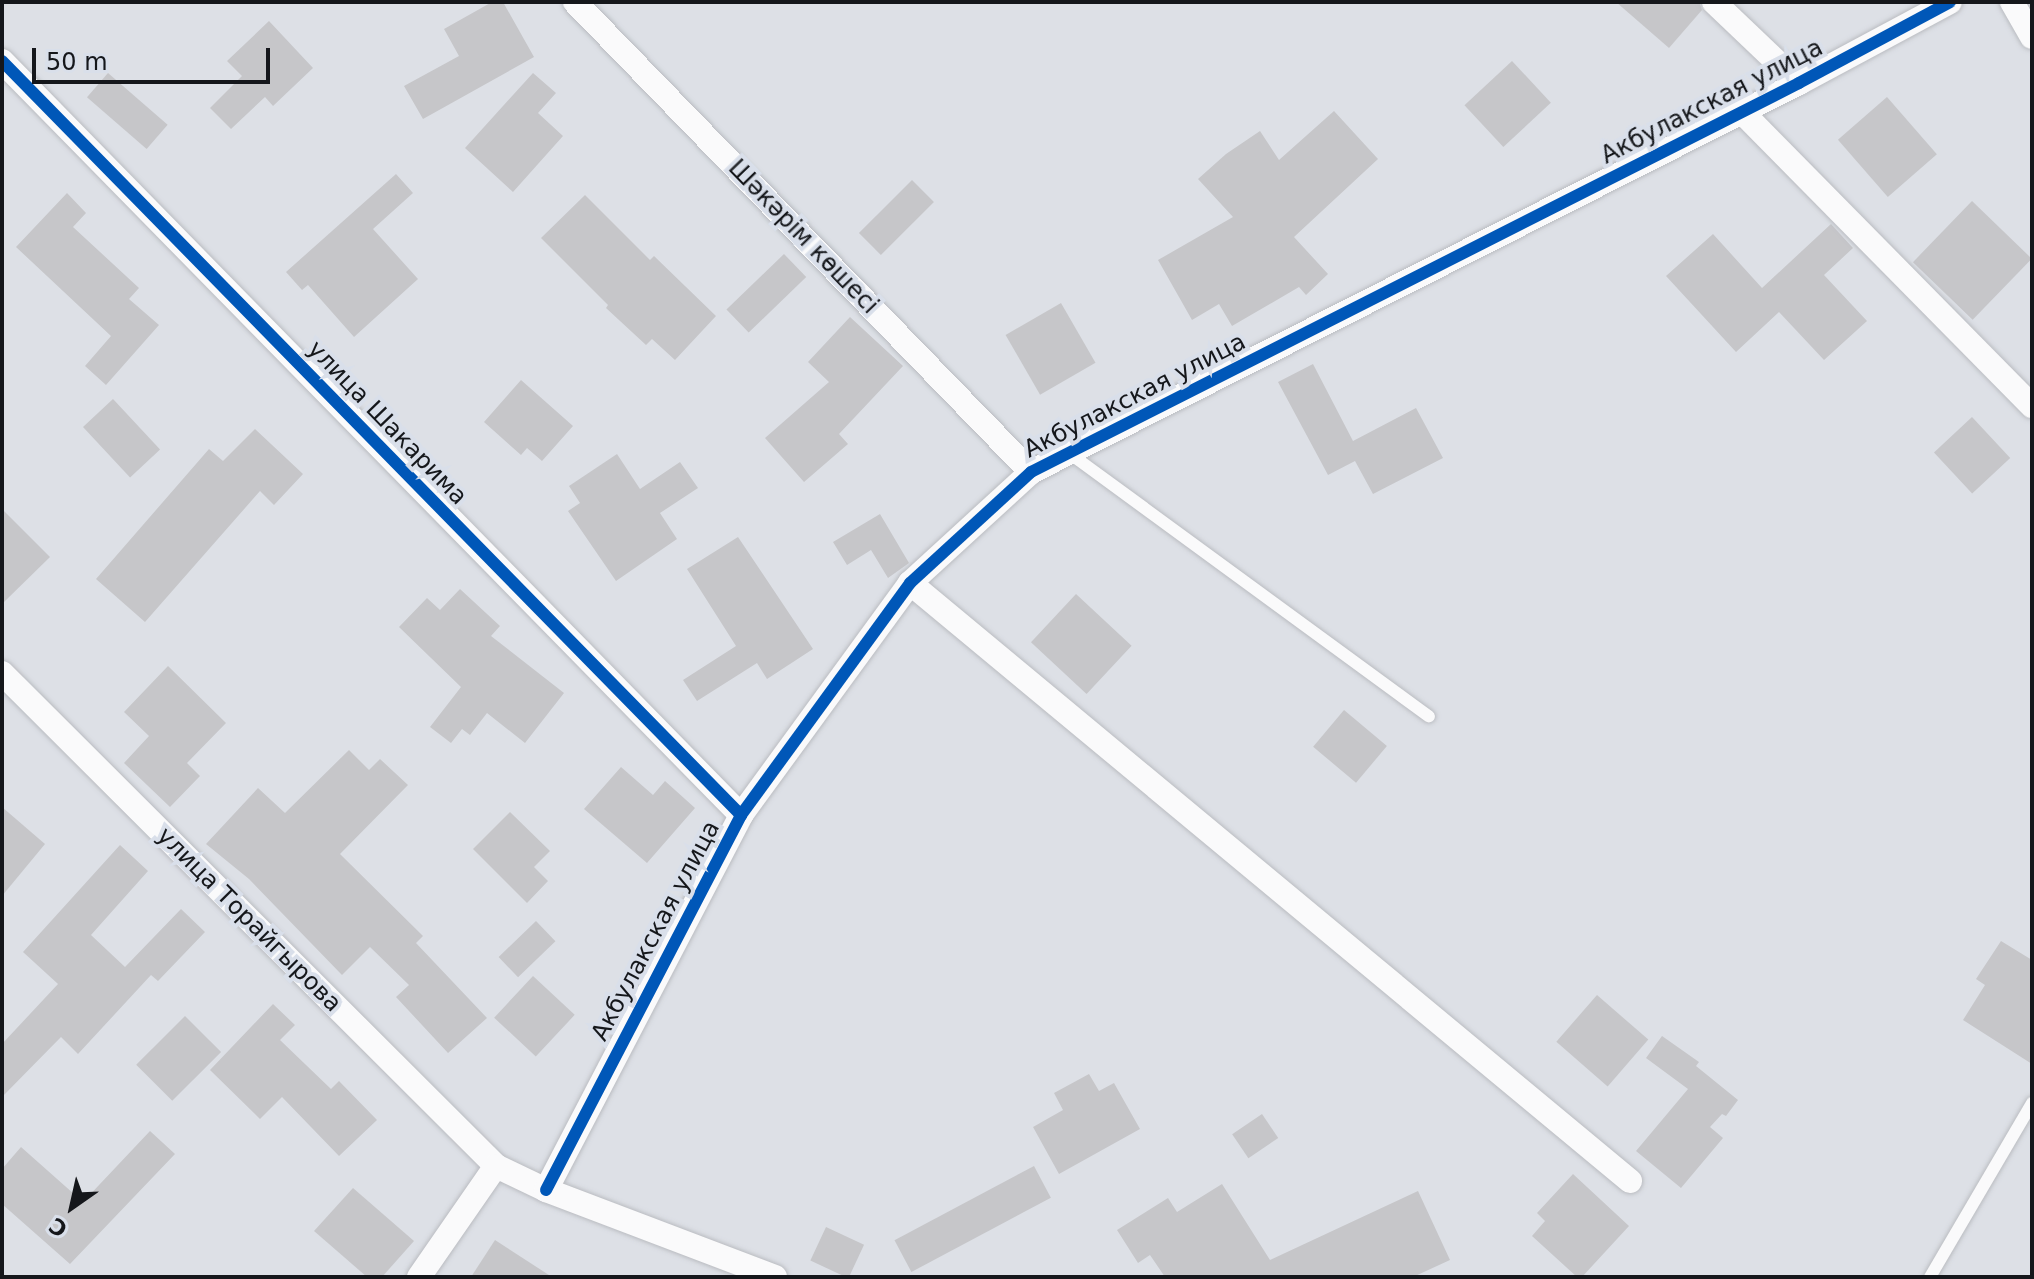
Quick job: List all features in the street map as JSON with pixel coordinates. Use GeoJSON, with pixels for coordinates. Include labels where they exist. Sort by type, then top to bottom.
{"type":"FeatureCollection","features":[{"type":"Feature","properties":{"kind":"street","name":"Шәкәрім көшесі"},"geometry":{"type":"LineString","coordinates":[[575,2],[1031,472]]}},
{"type":"Feature","properties":{"kind":"street"},"geometry":{"type":"LineString","coordinates":[[1714,2],[1799,83]]}},
{"type":"Feature","properties":{"kind":"street","name":"Акбулакская улица"},"geometry":{"type":"LineString","coordinates":[[546,1190],[741,815],[910,583],[1031,472],[1799,83],[1950,2]]}},
{"type":"Feature","properties":{"kind":"street"},"geometry":{"type":"LineString","coordinates":[[2012,2],[2032,37]]}},
{"type":"Feature","properties":{"kind":"street","name":"улица Шакарима"},"geometry":{"type":"LineString","coordinates":[[2,61],[741,815]]}},
{"type":"Feature","properties":{"kind":"street"},"geometry":{"type":"LineString","coordinates":[[1742,112],[2032,406]]}},
{"type":"Feature","properties":{"kind":"street"},"geometry":{"type":"LineString","coordinates":[[910,583],[1630,1181]]}},
{"type":"Feature","properties":{"kind":"street","name":"улица Торайгырова"},"geometry":{"type":"LineString","coordinates":[[2,673],[496,1166],[546,1190],[775,1277]]}},
{"type":"Feature","properties":{"kind":"street"},"geometry":{"type":"LineString","coordinates":[[419,1277],[496,1166]]}},
{"type":"Feature","properties":{"kind":"lane"},"geometry":{"type":"LineString","coordinates":[[1069,453],[1429,716]]}},
{"type":"Feature","properties":{"kind":"lane"},"geometry":{"type":"LineString","coordinates":[[1930,1277],[2032,1103]]}},
{"type":"Feature","properties":{"kind":"building"},"geometry":{"type":"Polygon","coordinates":[[[492,2],[503,2],[534,57],[423,119],[404,86],[459,56],[444,29],[492,2]]]}},
{"type":"Feature","properties":{"kind":"building"},"geometry":{"type":"Polygon","coordinates":[[[1616,2],[1699,2],[1702,10],[1669,48],[1616,2]]]}},
{"type":"Feature","properties":{"kind":"building"},"geometry":{"type":"Polygon","coordinates":[[[269,21],[313,68],[273,106],[265,97],[231,129],[210,108],[242,76],[227,61],[269,21]]]}},
{"type":"Feature","properties":{"kind":"building"},"geometry":{"type":"Polygon","coordinates":[[[1512,61],[1551,103],[1503,147],[1464,105],[1512,61]]]}},
{"type":"Feature","properties":{"kind":"building"},"geometry":{"type":"Polygon","coordinates":[[[108,73],[168,125],[147,149],[87,97],[108,73]]]}},
{"type":"Feature","properties":{"kind":"building"},"geometry":{"type":"Polygon","coordinates":[[[533,73],[556,93],[538,113],[563,136],[513,192],[465,148],[533,73]]]}},
{"type":"Feature","properties":{"kind":"building"},"geometry":{"type":"Polygon","coordinates":[[[1887,97],[1937,154],[1888,197],[1838,140],[1887,97]]]}},
{"type":"Feature","properties":{"kind":"building"},"geometry":{"type":"Polygon","coordinates":[[[1334,111],[1378,159],[1294,237],[1328,274],[1306,295],[1299,287],[1232,326],[1219,304],[1192,320],[1158,260],[1233,217],[1198,179],[1226,154],[1260,131],[1279,160],[1334,111]]]}},
{"type":"Feature","properties":{"kind":"building"},"geometry":{"type":"Polygon","coordinates":[[[396,174],[413,193],[373,229],[418,279],[354,337],[308,285],[302,290],[286,272],[396,174]]]}},
{"type":"Feature","properties":{"kind":"building"},"geometry":{"type":"Polygon","coordinates":[[[912,180],[934,202],[881,255],[859,233],[912,180]]]}},
{"type":"Feature","properties":{"kind":"building"},"geometry":{"type":"Polygon","coordinates":[[[67,193],[86,213],[73,227],[139,288],[129,299],[159,325],[106,385],[85,366],[111,336],[16,247],[67,193]]]}},
{"type":"Feature","properties":{"kind":"building"},"geometry":{"type":"Polygon","coordinates":[[[585,195],[650,260],[654,256],[716,316],[675,360],[652,339],[646,345],[606,308],[608,305],[541,238],[585,195]]]}},
{"type":"Feature","properties":{"kind":"building"},"geometry":{"type":"Polygon","coordinates":[[[1972,201],[2032,259],[1973,320],[1913,262],[1972,201]]]}},
{"type":"Feature","properties":{"kind":"building"},"geometry":{"type":"Polygon","coordinates":[[[1831,224],[1853,248],[1824,275],[1867,321],[1824,360],[1779,312],[1736,352],[1666,276],[1713,234],[1762,288],[1831,224]]]}},
{"type":"Feature","properties":{"kind":"building"},"geometry":{"type":"Polygon","coordinates":[[[784,254],[806,277],[749,333],[726,310],[784,254]]]}},
{"type":"Feature","properties":{"kind":"building"},"geometry":{"type":"Polygon","coordinates":[[[1061,303],[1096,363],[1040,395],[1006,335],[1061,303]]]}},
{"type":"Feature","properties":{"kind":"building"},"geometry":{"type":"Polygon","coordinates":[[[850,317],[903,366],[839,434],[848,444],[804,482],[765,438],[829,382],[808,362],[850,317]]]}},
{"type":"Feature","properties":{"kind":"building"},"geometry":{"type":"Polygon","coordinates":[[[1313,364],[1353,441],[1416,408],[1443,458],[1373,494],[1355,461],[1328,475],[1278,382],[1313,364]]]}},
{"type":"Feature","properties":{"kind":"building"},"geometry":{"type":"Polygon","coordinates":[[[521,380],[573,426],[542,461],[527,448],[521,455],[484,422],[521,380]]]}},
{"type":"Feature","properties":{"kind":"building"},"geometry":{"type":"Polygon","coordinates":[[[113,399],[160,449],[130,477],[83,427],[113,399]]]}},
{"type":"Feature","properties":{"kind":"building"},"geometry":{"type":"Polygon","coordinates":[[[1972,417],[2010,458],[1972,493],[1934,452],[1972,417]]]}},
{"type":"Feature","properties":{"kind":"building"},"geometry":{"type":"Polygon","coordinates":[[[255,429],[303,474],[274,505],[260,491],[145,622],[96,579],[209,449],[223,461],[255,429]]]}},
{"type":"Feature","properties":{"kind":"building"},"geometry":{"type":"Polygon","coordinates":[[[617,454],[640,489],[680,462],[698,488],[660,513],[677,539],[616,581],[568,511],[580,503],[569,486],[617,454]]]}},
{"type":"Feature","properties":{"kind":"building"},"geometry":{"type":"Polygon","coordinates":[[[2,509],[50,557],[2,604],[2,509]]]}},
{"type":"Feature","properties":{"kind":"building"},"geometry":{"type":"Polygon","coordinates":[[[880,514],[909,563],[888,578],[871,550],[847,565],[833,542],[880,514]]]}},
{"type":"Feature","properties":{"kind":"building"},"geometry":{"type":"Polygon","coordinates":[[[738,537],[813,649],[767,679],[757,663],[697,701],[683,680],[736,646],[687,569],[738,537]]]}},
{"type":"Feature","properties":{"kind":"building"},"geometry":{"type":"Polygon","coordinates":[[[460,589],[500,626],[491,636],[564,693],[525,743],[487,713],[470,735],[462,729],[451,743],[430,727],[461,687],[399,627],[427,598],[440,610],[460,589]]]}},
{"type":"Feature","properties":{"kind":"building"},"geometry":{"type":"Polygon","coordinates":[[[1076,594],[1132,646],[1087,694],[1031,642],[1076,594]]]}},
{"type":"Feature","properties":{"kind":"building"},"geometry":{"type":"Polygon","coordinates":[[[168,666],[226,723],[187,763],[200,776],[170,807],[124,763],[149,736],[124,712],[168,666]]]}},
{"type":"Feature","properties":{"kind":"building"},"geometry":{"type":"Polygon","coordinates":[[[1344,710],[1387,746],[1356,783],[1313,747],[1344,710]]]}},
{"type":"Feature","properties":{"kind":"building"},"geometry":{"type":"Polygon","coordinates":[[[349,750],[369,770],[380,759],[408,785],[340,854],[423,936],[416,943],[487,1018],[448,1053],[396,997],[409,985],[370,947],[342,975],[249,879],[206,844],[258,788],[285,813],[349,750]]]}},
{"type":"Feature","properties":{"kind":"building"},"geometry":{"type":"Polygon","coordinates":[[[621,767],[653,795],[665,781],[695,808],[647,863],[584,809],[621,767]]]}},
{"type":"Feature","properties":{"kind":"building"},"geometry":{"type":"Polygon","coordinates":[[[2,807],[45,844],[2,896],[2,807]]]}},
{"type":"Feature","properties":{"kind":"building"},"geometry":{"type":"Polygon","coordinates":[[[510,812],[550,851],[534,867],[548,881],[527,903],[473,849],[510,812]]]}},
{"type":"Feature","properties":{"kind":"building"},"geometry":{"type":"Polygon","coordinates":[[[120,845],[148,871],[91,935],[125,967],[181,909],[205,932],[158,981],[151,975],[78,1054],[61,1037],[2,1097],[2,1044],[58,984],[23,952],[120,845]]]}},
{"type":"Feature","properties":{"kind":"building"},"geometry":{"type":"Polygon","coordinates":[[[536,921],[555,941],[518,977],[499,957],[536,921]]]}},
{"type":"Feature","properties":{"kind":"building"},"geometry":{"type":"Polygon","coordinates":[[[2001,941],[2032,960],[2032,1064],[1963,1020],[1985,985],[1976,979],[2001,941]]]}},
{"type":"Feature","properties":{"kind":"building"},"geometry":{"type":"Polygon","coordinates":[[[533,976],[575,1015],[536,1057],[494,1018],[533,976]]]}},
{"type":"Feature","properties":{"kind":"building"},"geometry":{"type":"Polygon","coordinates":[[[1597,995],[1648,1040],[1608,1086],[1556,1042],[1597,995]]]}},
{"type":"Feature","properties":{"kind":"building"},"geometry":{"type":"Polygon","coordinates":[[[273,1004],[295,1025],[280,1040],[331,1089],[339,1081],[377,1120],[339,1156],[282,1097],[260,1119],[210,1070],[273,1004]]]}},
{"type":"Feature","properties":{"kind":"building"},"geometry":{"type":"Polygon","coordinates":[[[185,1016],[221,1052],[172,1101],[136,1065],[185,1016]]]}},
{"type":"Feature","properties":{"kind":"building"},"geometry":{"type":"Polygon","coordinates":[[[1662,1036],[1699,1062],[1696,1066],[1738,1100],[1726,1116],[1722,1114],[1710,1127],[1723,1138],[1681,1188],[1636,1151],[1688,1089],[1646,1058],[1662,1036]]]}},
{"type":"Feature","properties":{"kind":"building"},"geometry":{"type":"Polygon","coordinates":[[[1089,1074],[1099,1091],[1114,1083],[1140,1129],[1059,1174],[1033,1127],[1063,1110],[1054,1093],[1089,1074]]]}},
{"type":"Feature","properties":{"kind":"building"},"geometry":{"type":"Polygon","coordinates":[[[1262,1114],[1278,1138],[1248,1158],[1232,1134],[1262,1114]]]}},
{"type":"Feature","properties":{"kind":"building"},"geometry":{"type":"Polygon","coordinates":[[[150,1131],[175,1154],[70,1264],[2,1204],[2,1169],[21,1147],[83,1202],[150,1131]]]}},
{"type":"Feature","properties":{"kind":"building"},"geometry":{"type":"Polygon","coordinates":[[[1034,1166],[1051,1198],[911,1272],[894,1240],[1034,1166]]]}},
{"type":"Feature","properties":{"kind":"building"},"geometry":{"type":"Polygon","coordinates":[[[1573,1174],[1629,1226],[1582,1277],[1577,1277],[1532,1236],[1545,1221],[1537,1213],[1573,1174]]]}},
{"type":"Feature","properties":{"kind":"building"},"geometry":{"type":"Polygon","coordinates":[[[1222,1184],[1270,1260],[1418,1191],[1450,1260],[1413,1277],[1165,1277],[1150,1255],[1138,1263],[1117,1230],[1168,1198],[1177,1212],[1222,1184]]]}},
{"type":"Feature","properties":{"kind":"building"},"geometry":{"type":"Polygon","coordinates":[[[353,1188],[414,1241],[382,1277],[367,1277],[314,1231],[353,1188]]]}},
{"type":"Feature","properties":{"kind":"building"},"geometry":{"type":"Polygon","coordinates":[[[826,1227],[864,1245],[849,1277],[810,1261],[826,1227]]]}},
{"type":"Feature","properties":{"kind":"building"},"geometry":{"type":"Polygon","coordinates":[[[495,1240],[552,1277],[471,1277],[495,1240]]]}},
{"type":"Feature","properties":{"kind":"cycle path"},"geometry":{"type":"LineString","coordinates":[[546,1190],[741,815],[910,583],[1031,472],[1799,83],[1950,2]]}},
{"type":"Feature","properties":{"kind":"cycle path"},"geometry":{"type":"LineString","coordinates":[[2,61],[741,815]]}}]}
